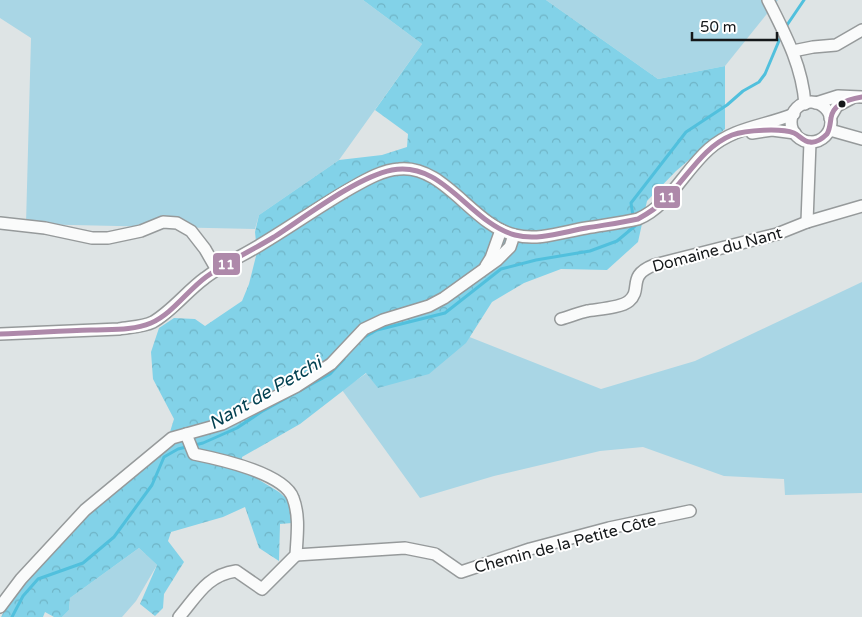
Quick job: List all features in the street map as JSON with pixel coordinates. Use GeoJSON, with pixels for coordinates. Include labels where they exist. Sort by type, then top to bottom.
{"type":"FeatureCollection","features":[{"type":"Feature","properties":{"kind":"street"},"geometry":{"type":"LineString","coordinates":[[768,0],[793,51],[810,104]]}},
{"type":"Feature","properties":{"kind":"street"},"geometry":{"type":"LineString","coordinates":[[793,51],[836,45],[862,30]]}},
{"type":"Feature","properties":{"kind":"street"},"geometry":{"type":"LineString","coordinates":[[810,104],[825,108],[830,118],[830,130],[822,139],[810,142],[799,138],[792,124],[794,114],[800,106],[838,96],[857,98]]}},
{"type":"Feature","properties":{"kind":"street"},"geometry":{"type":"LineString","coordinates":[[830,118],[836,106],[857,98]]}},
{"type":"Feature","properties":{"kind":"street"},"geometry":{"type":"LineString","coordinates":[[0,334],[119,329],[148,324],[157,319],[217,270],[261,245],[350,188],[368,179],[399,168],[420,171],[500,230],[514,235],[532,237],[618,223],[650,214],[709,149],[746,128],[794,114]]}},
{"type":"Feature","properties":{"kind":"street"},"geometry":{"type":"LineString","coordinates":[[733,135],[772,130],[795,133]]}},
{"type":"Feature","properties":{"kind":"street"},"geometry":{"type":"LineString","coordinates":[[830,130],[862,139]]}},
{"type":"Feature","properties":{"kind":"street"},"geometry":{"type":"LineString","coordinates":[[807,222],[810,142]]}},
{"type":"Feature","properties":{"kind":"street","name":"Domaine du Nant"},"geometry":{"type":"LineString","coordinates":[[561,319],[629,301],[633,296],[635,280],[639,273],[654,264],[777,234],[807,222],[862,206]]}},
{"type":"Feature","properties":{"kind":"street"},"geometry":{"type":"LineString","coordinates":[[0,223],[46,228],[92,238],[108,238],[141,232],[162,222],[177,223],[191,231],[205,249],[217,270]]}},
{"type":"Feature","properties":{"kind":"street"},"geometry":{"type":"LineString","coordinates":[[485,268],[491,258],[500,230]]}},
{"type":"Feature","properties":{"kind":"street"},"geometry":{"type":"LineString","coordinates":[[0,607],[21,579],[85,510],[172,438],[188,438],[222,424],[296,386],[332,364],[364,329],[383,320],[429,306],[444,298],[506,252],[513,242],[514,235]]}},
{"type":"Feature","properties":{"kind":"street"},"geometry":{"type":"LineString","coordinates":[[179,617],[210,581],[224,573],[236,572],[262,589],[296,555],[298,519],[293,496],[279,481],[229,462],[194,454],[188,438]]}},
{"type":"Feature","properties":{"kind":"street","name":"Chemin de la Petite Côte"},"geometry":{"type":"LineString","coordinates":[[296,555],[405,548],[435,554],[461,572],[601,530],[690,511]]}},
{"type":"Feature","properties":{"kind":"shaded area"},"geometry":{"type":"Polygon","coordinates":[[[0,0],[363,0],[422,44],[339,160],[259,215],[255,229],[26,224],[31,38],[0,18],[0,0]]]}},
{"type":"Feature","properties":{"kind":"shaded area"},"geometry":{"type":"Polygon","coordinates":[[[546,0],[778,0],[725,66],[658,79],[546,0]]]}},
{"type":"Feature","properties":{"kind":"shaded area"},"geometry":{"type":"Polygon","coordinates":[[[862,282],[862,493],[785,495],[784,479],[724,476],[643,447],[600,451],[494,476],[420,498],[342,390],[367,373],[467,336],[601,389],[695,361],[862,282]]]}},
{"type":"Feature","properties":{"kind":"shaded area"},"geometry":{"type":"Polygon","coordinates":[[[139,548],[157,565],[136,601],[122,617],[62,617],[69,610],[70,598],[139,548]]]}},
{"type":"Feature","properties":{"kind":"green space"},"geometry":{"type":"Polygon","coordinates":[[[363,0],[546,0],[658,79],[725,66],[725,129],[676,171],[647,201],[638,242],[607,270],[561,269],[524,283],[492,302],[466,343],[429,374],[378,388],[366,373],[300,424],[242,457],[243,470],[279,492],[288,500],[292,523],[280,524],[279,561],[259,548],[245,507],[223,517],[171,532],[168,541],[184,562],[164,594],[163,608],[155,616],[140,604],[157,565],[139,548],[70,598],[69,610],[62,617],[54,617],[45,612],[43,617],[1,617],[13,595],[39,565],[74,532],[80,522],[114,489],[165,448],[174,419],[153,379],[151,352],[159,328],[174,318],[195,319],[205,326],[242,301],[249,284],[257,252],[255,232],[259,215],[339,160],[382,155],[407,147],[408,134],[375,110],[422,44],[363,0]]]}},
{"type":"Feature","properties":{"kind":"waterway","name":"Nant de Petchi"},"geometry":{"type":"LineString","coordinates":[[785,28],[804,0]]}},
{"type":"Feature","properties":{"kind":"waterway","name":"Nant de Petchi"},"geometry":{"type":"LineString","coordinates":[[633,216],[631,203],[686,132],[727,105],[743,91],[759,82],[765,74],[781,36]]}},
{"type":"Feature","properties":{"kind":"waterway","name":"Nant de Petchi"},"geometry":{"type":"LineString","coordinates":[[361,339],[377,330],[445,313],[501,269],[536,260],[590,251],[617,241],[635,226],[634,222]]}},
{"type":"Feature","properties":{"kind":"waterway","name":"Nant de Petchi"},"geometry":{"type":"LineString","coordinates":[[12,617],[23,596],[38,579],[83,563],[114,537],[152,485],[164,457],[178,449],[203,443],[237,428],[261,412],[330,374],[344,359]]}},
{"type":"Feature","properties":{"kind":"transit line","name":"11"},"geometry":{"type":"LineString","coordinates":[[0,334],[121,329],[144,326],[166,314],[206,277],[231,261],[274,237],[347,189],[378,174],[392,170],[410,169],[426,174],[456,194],[499,228],[524,237],[559,234],[638,219],[660,204],[703,156],[721,140],[738,133],[772,130],[788,131],[806,141],[815,142],[827,134],[832,113],[838,106],[852,99],[862,97]]}}]}
